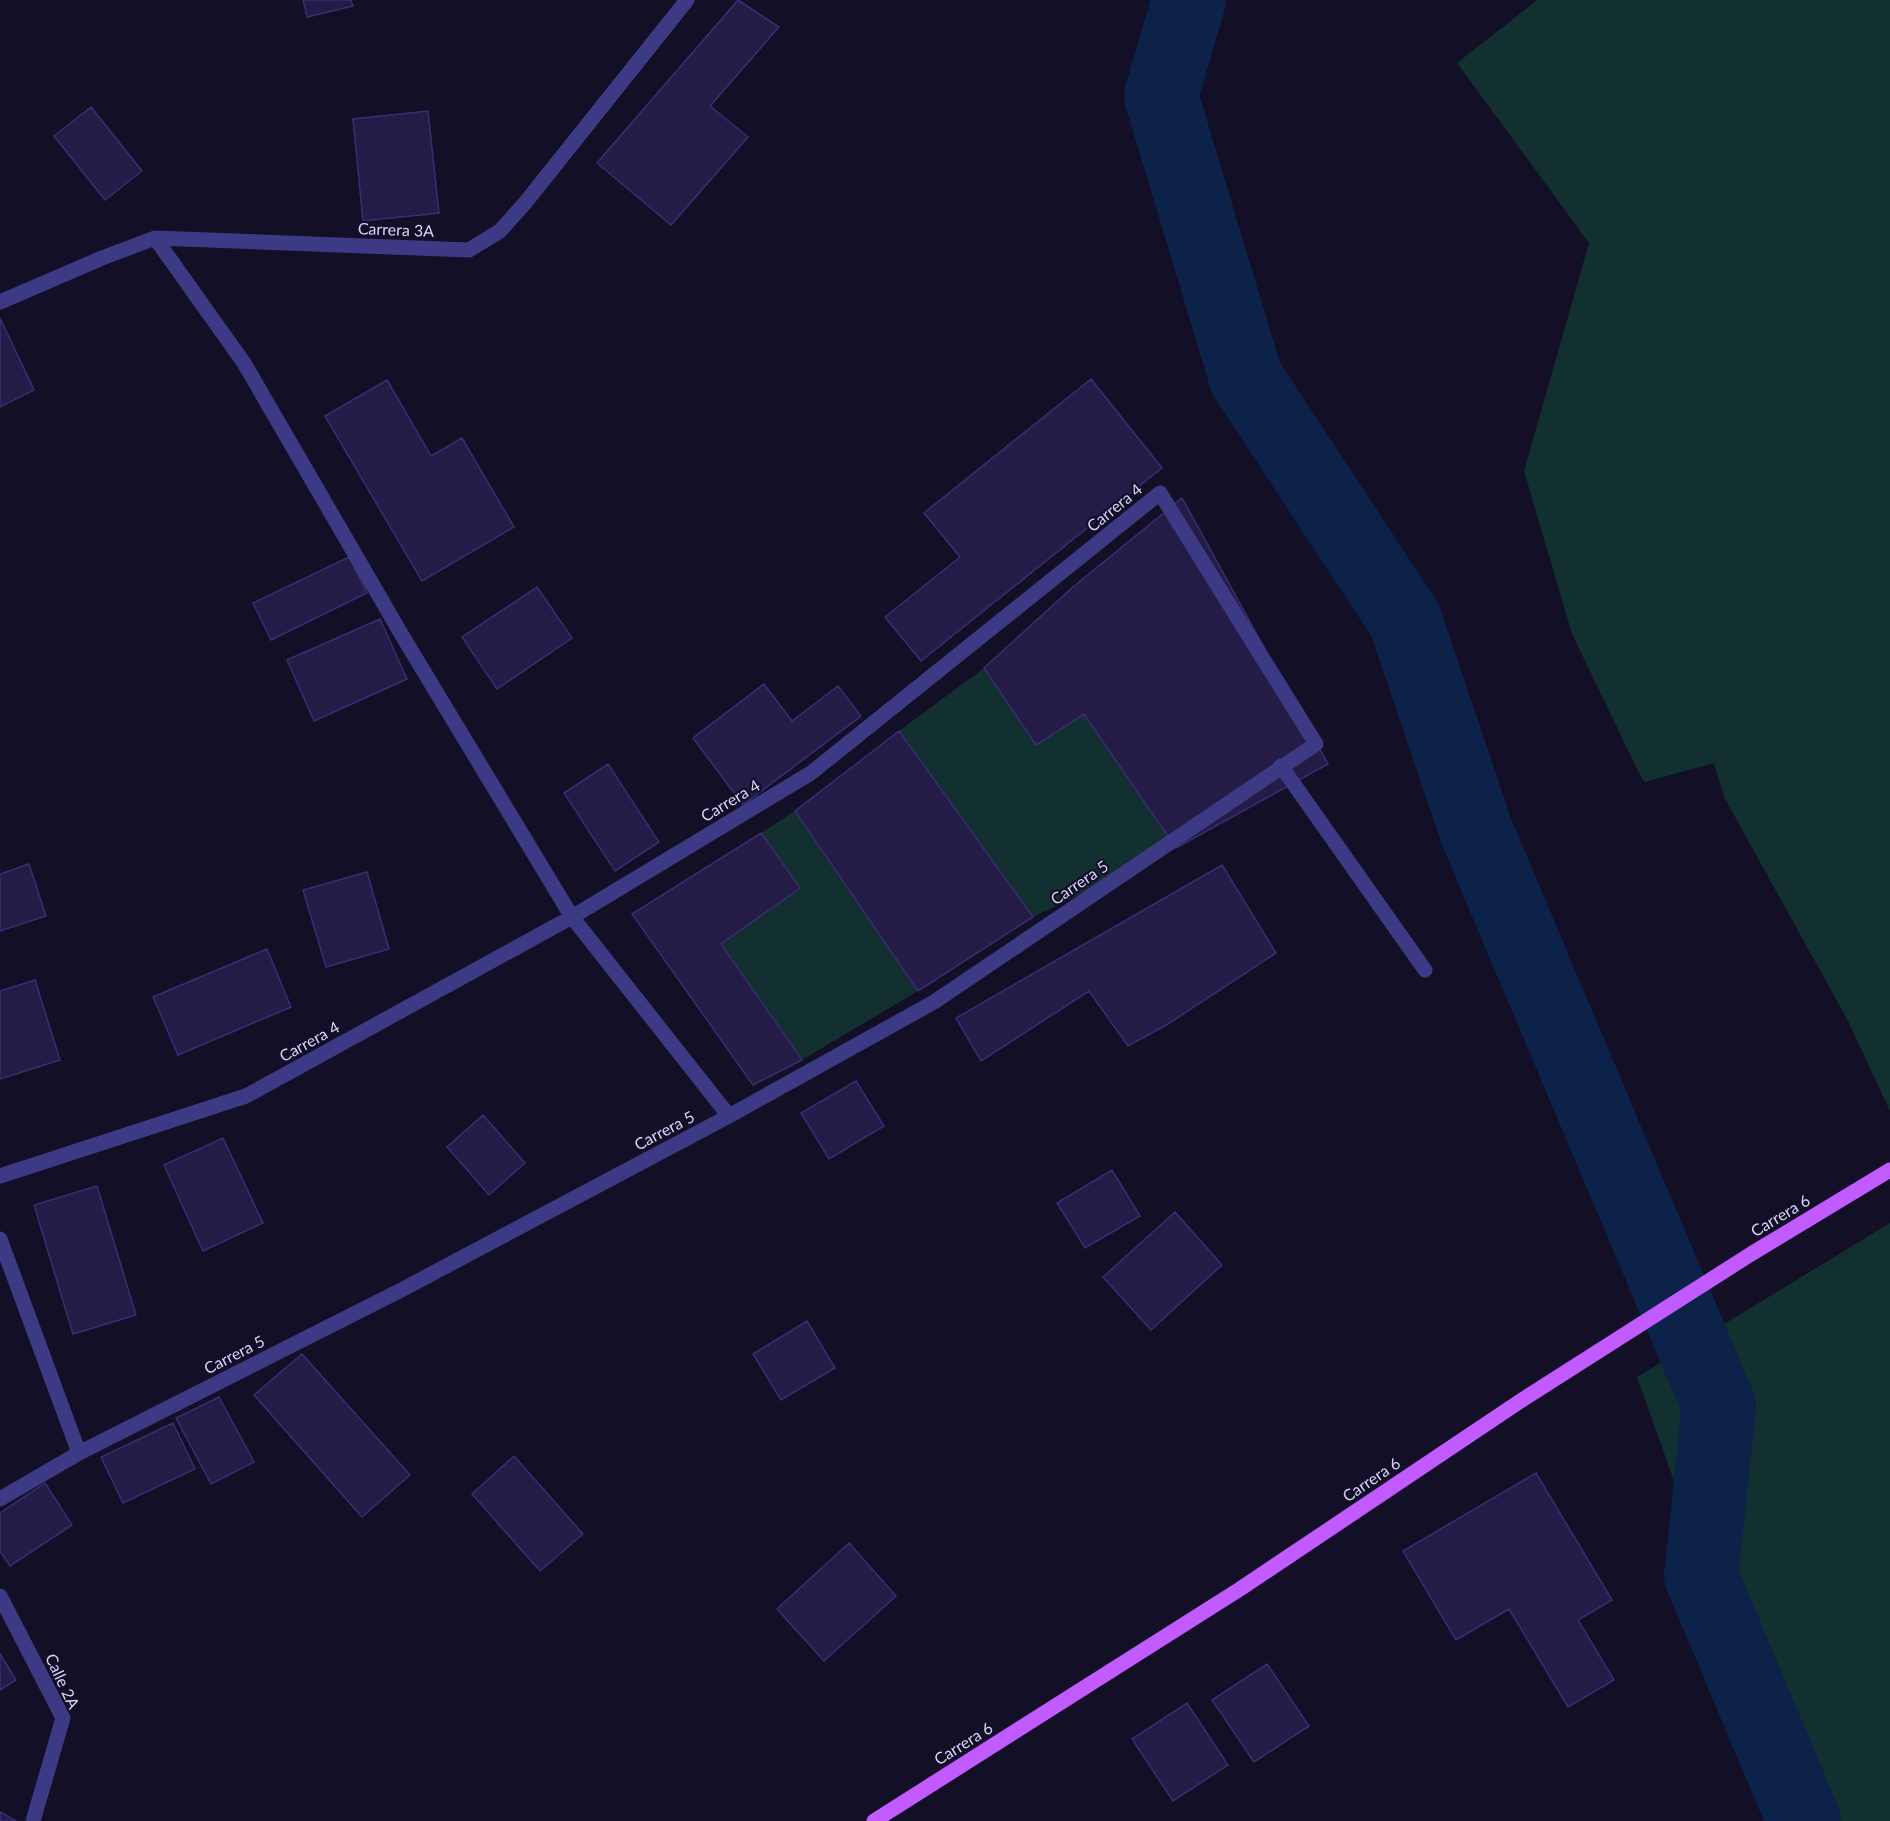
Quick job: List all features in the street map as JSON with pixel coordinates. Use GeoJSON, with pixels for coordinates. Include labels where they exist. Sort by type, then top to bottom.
{"type":"FeatureCollection","features":[{"type":"Feature","properties":{"kind":"main road","name":"Carrera 6"},"geometry":{"type":"LineString","coordinates":[[874,1821],[1240,1589],[1522,1400],[1751,1254],[1890,1170]]}},
{"type":"Feature","properties":{"kind":"street","name":"Carrera 3A"},"geometry":{"type":"LineString","coordinates":[[0,302],[155,238],[469,250],[500,231],[519,210],[687,0]]}},
{"type":"Feature","properties":{"kind":"street"},"geometry":{"type":"LineString","coordinates":[[155,238],[244,363],[403,637],[572,917],[729,1116]]}},
{"type":"Feature","properties":{"kind":"street","name":"Carrera 4"},"geometry":{"type":"LineString","coordinates":[[0,1176],[246,1096],[572,917],[811,773],[1160,493],[1316,744]]}},
{"type":"Feature","properties":{"kind":"street","name":"Carrera 5"},"geometry":{"type":"LineString","coordinates":[[0,1499],[79,1453],[403,1289],[729,1116],[934,1002],[1316,744]]}},
{"type":"Feature","properties":{"kind":"street"},"geometry":{"type":"LineString","coordinates":[[1281,766],[1425,970]]}},
{"type":"Feature","properties":{"kind":"street"},"geometry":{"type":"LineString","coordinates":[[0,1239],[79,1453]]}},
{"type":"Feature","properties":{"kind":"street","name":"Calle 2A"},"geometry":{"type":"LineString","coordinates":[[0,1596],[63,1718],[33,1821]]}},
{"type":"Feature","properties":{"kind":"green space"},"geometry":{"type":"Polygon","coordinates":[[[1537,0],[1890,0],[1890,1111],[1847,1019],[1724,797],[1714,763],[1645,782],[1572,634],[1524,471],[1589,243],[1457,63],[1537,0]]]}},
{"type":"Feature","properties":{"kind":"green space"},"geometry":{"type":"Polygon","coordinates":[[[984,668],[1036,745],[1084,714],[1176,848],[1033,917],[899,731],[984,668]]]}},
{"type":"Feature","properties":{"kind":"green space"},"geometry":{"type":"Polygon","coordinates":[[[795,811],[918,991],[802,1060],[721,944],[800,888],[761,833],[795,811]]]}},
{"type":"Feature","properties":{"kind":"green space"},"geometry":{"type":"Polygon","coordinates":[[[1890,1223],[1890,1821],[1795,1821],[1637,1377],[1890,1223]]]}},
{"type":"Feature","properties":{"kind":"building"},"geometry":{"type":"Polygon","coordinates":[[[303,0],[351,0],[353,6],[307,17],[303,0]]]}},
{"type":"Feature","properties":{"kind":"building"},"geometry":{"type":"Polygon","coordinates":[[[738,0],[779,27],[710,106],[748,137],[671,225],[597,163],[738,0]]]}},
{"type":"Feature","properties":{"kind":"building"},"geometry":{"type":"Polygon","coordinates":[[[91,107],[142,171],[105,200],[54,136],[91,107]]]}},
{"type":"Feature","properties":{"kind":"building"},"geometry":{"type":"Polygon","coordinates":[[[428,111],[439,213],[363,221],[353,119],[428,111]]]}},
{"type":"Feature","properties":{"kind":"building"},"geometry":{"type":"Polygon","coordinates":[[[0,318],[34,390],[0,407],[0,318]]]}},
{"type":"Feature","properties":{"kind":"building"},"geometry":{"type":"Polygon","coordinates":[[[1091,379],[1162,468],[921,661],[885,617],[960,557],[924,513],[1091,379]]]}},
{"type":"Feature","properties":{"kind":"building"},"geometry":{"type":"Polygon","coordinates":[[[387,380],[431,456],[462,438],[514,527],[422,581],[325,416],[387,380]]]}},
{"type":"Feature","properties":{"kind":"building"},"geometry":{"type":"Polygon","coordinates":[[[1182,498],[1328,764],[1176,848],[1084,714],[1036,745],[984,668],[1073,587],[1182,498]]]}},
{"type":"Feature","properties":{"kind":"building"},"geometry":{"type":"Polygon","coordinates":[[[349,557],[367,593],[271,640],[253,603],[349,557]]]}},
{"type":"Feature","properties":{"kind":"building"},"geometry":{"type":"Polygon","coordinates":[[[537,587],[572,638],[497,689],[462,637],[537,587]]]}},
{"type":"Feature","properties":{"kind":"building"},"geometry":{"type":"Polygon","coordinates":[[[380,619],[407,679],[314,721],[287,660],[380,619]]]}},
{"type":"Feature","properties":{"kind":"building"},"geometry":{"type":"Polygon","coordinates":[[[764,684],[792,721],[838,686],[861,716],[743,805],[693,738],[764,684]]]}},
{"type":"Feature","properties":{"kind":"building"},"geometry":{"type":"Polygon","coordinates":[[[899,731],[1033,917],[918,991],[795,811],[899,731]]]}},
{"type":"Feature","properties":{"kind":"building"},"geometry":{"type":"Polygon","coordinates":[[[608,764],[659,842],[615,871],[564,793],[608,764]]]}},
{"type":"Feature","properties":{"kind":"building"},"geometry":{"type":"Polygon","coordinates":[[[761,833],[800,888],[721,944],[802,1060],[753,1085],[632,914],[761,833]]]}},
{"type":"Feature","properties":{"kind":"building"},"geometry":{"type":"Polygon","coordinates":[[[29,864],[46,916],[0,931],[0,874],[29,864]]]}},
{"type":"Feature","properties":{"kind":"building"},"geometry":{"type":"Polygon","coordinates":[[[1222,865],[1276,953],[1168,1024],[1128,1046],[1089,991],[981,1061],[956,1018],[1222,865]]]}},
{"type":"Feature","properties":{"kind":"building"},"geometry":{"type":"Polygon","coordinates":[[[367,872],[389,949],[326,967],[303,890],[367,872]]]}},
{"type":"Feature","properties":{"kind":"building"},"geometry":{"type":"Polygon","coordinates":[[[267,949],[291,1007],[178,1055],[153,997],[267,949]]]}},
{"type":"Feature","properties":{"kind":"building"},"geometry":{"type":"Polygon","coordinates":[[[35,980],[60,1060],[0,1079],[0,991],[35,980]]]}},
{"type":"Feature","properties":{"kind":"building"},"geometry":{"type":"Polygon","coordinates":[[[856,1081],[884,1126],[829,1159],[801,1113],[856,1081]]]}},
{"type":"Feature","properties":{"kind":"building"},"geometry":{"type":"Polygon","coordinates":[[[483,1115],[525,1163],[489,1195],[447,1147],[483,1115]]]}},
{"type":"Feature","properties":{"kind":"building"},"geometry":{"type":"Polygon","coordinates":[[[223,1138],[263,1223],[203,1251],[164,1165],[223,1138]]]}},
{"type":"Feature","properties":{"kind":"building"},"geometry":{"type":"Polygon","coordinates":[[[1112,1170],[1140,1216],[1085,1248],[1057,1203],[1112,1170]]]}},
{"type":"Feature","properties":{"kind":"building"},"geometry":{"type":"Polygon","coordinates":[[[97,1186],[136,1315],[73,1334],[34,1205],[97,1186]]]}},
{"type":"Feature","properties":{"kind":"building"},"geometry":{"type":"Polygon","coordinates":[[[1175,1212],[1222,1265],[1151,1330],[1103,1277],[1175,1212]]]}},
{"type":"Feature","properties":{"kind":"building"},"geometry":{"type":"Polygon","coordinates":[[[807,1321],[835,1368],[781,1400],[753,1354],[807,1321]]]}},
{"type":"Feature","properties":{"kind":"building"},"geometry":{"type":"Polygon","coordinates":[[[302,1354],[410,1475],[362,1517],[254,1395],[302,1354]]]}},
{"type":"Feature","properties":{"kind":"building"},"geometry":{"type":"Polygon","coordinates":[[[219,1397],[254,1462],[211,1484],[176,1418],[219,1397]]]}},
{"type":"Feature","properties":{"kind":"building"},"geometry":{"type":"Polygon","coordinates":[[[173,1423],[195,1469],[123,1503],[101,1457],[173,1423]]]}},
{"type":"Feature","properties":{"kind":"building"},"geometry":{"type":"Polygon","coordinates":[[[514,1456],[583,1534],[540,1571],[472,1494],[514,1456]]]}},
{"type":"Feature","properties":{"kind":"building"},"geometry":{"type":"Polygon","coordinates":[[[1536,1473],[1612,1600],[1578,1620],[1614,1680],[1568,1707],[1509,1609],[1456,1640],[1403,1551],[1536,1473]]]}},
{"type":"Feature","properties":{"kind":"building"},"geometry":{"type":"Polygon","coordinates":[[[45,1483],[72,1525],[10,1566],[0,1551],[0,1513],[45,1483]]]}},
{"type":"Feature","properties":{"kind":"building"},"geometry":{"type":"Polygon","coordinates":[[[849,1543],[896,1596],[824,1661],[777,1609],[849,1543]]]}},
{"type":"Feature","properties":{"kind":"building"},"geometry":{"type":"Polygon","coordinates":[[[0,1654],[16,1680],[0,1690],[0,1654]]]}},
{"type":"Feature","properties":{"kind":"building"},"geometry":{"type":"Polygon","coordinates":[[[1267,1664],[1309,1726],[1254,1762],[1212,1700],[1267,1664]]]}},
{"type":"Feature","properties":{"kind":"building"},"geometry":{"type":"Polygon","coordinates":[[[1187,1703],[1228,1765],[1173,1801],[1132,1739],[1187,1703]]]}},
{"type":"Feature","properties":{"kind":"building"},"geometry":{"type":"Polygon","coordinates":[[[0,1812],[16,1821],[0,1821],[0,1812]]]}},
{"type":"Feature","properties":{"kind":"waterway"},"geometry":{"type":"LineString","coordinates":[[1189,0],[1161,96],[1246,378],[1405,620],[1477,833],[1719,1406],[1701,1576],[1804,1821]]}}]}
